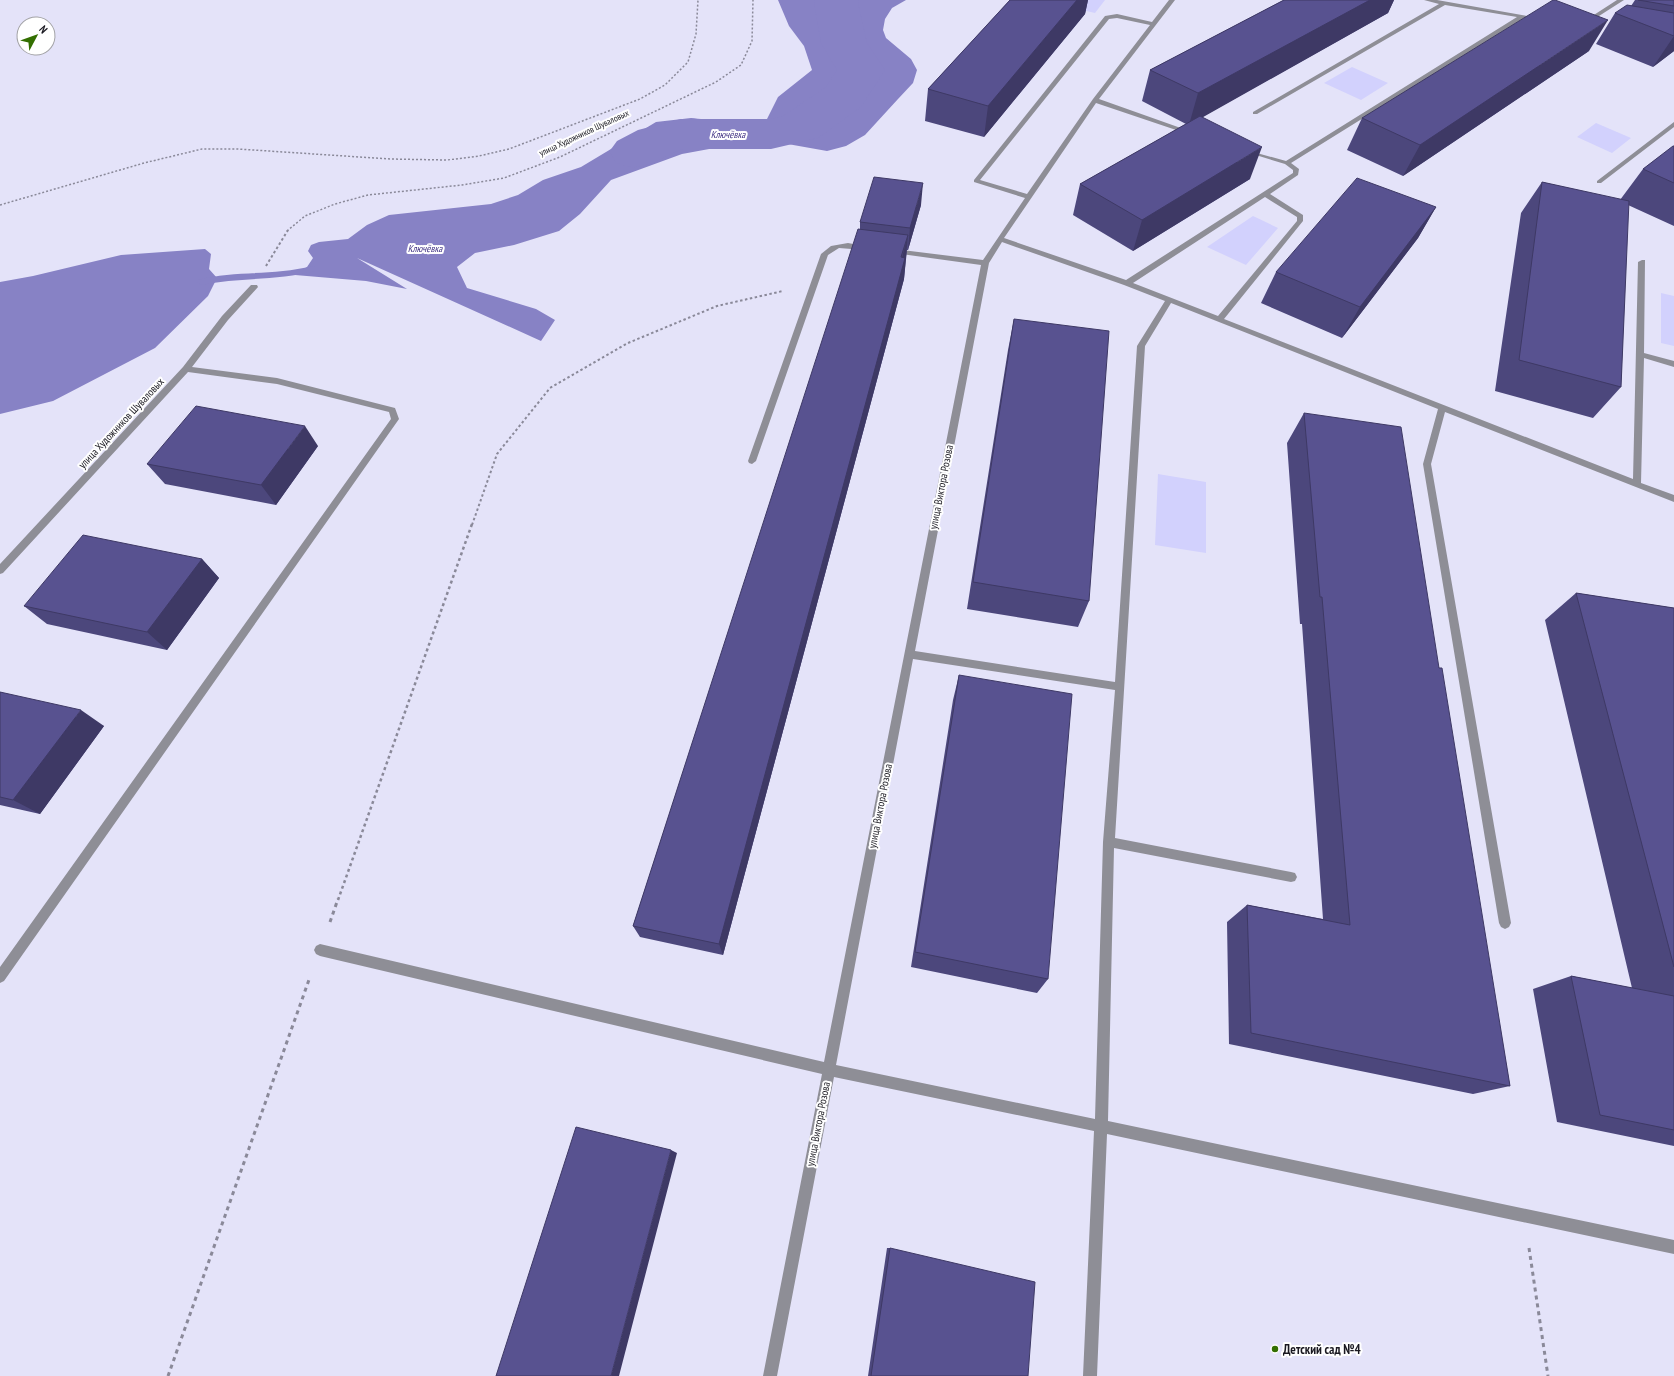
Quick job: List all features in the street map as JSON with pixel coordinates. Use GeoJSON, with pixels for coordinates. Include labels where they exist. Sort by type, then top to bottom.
{"type":"FeatureCollection","features":[{"type":"Feature","properties":{"kind":"street","name":"улица Виктора Розова"},"geometry":{"type":"LineString","coordinates":[[770,1376],[828,1069],[985,263],[1095,100],[1172,0]]}},
{"type":"Feature","properties":{"kind":"street"},"geometry":{"type":"LineString","coordinates":[[1427,0],[1529,18]]}},
{"type":"Feature","properties":{"kind":"street"},"geometry":{"type":"LineString","coordinates":[[1588,28],[1580,27],[1621,0]]}},
{"type":"Feature","properties":{"kind":"street"},"geometry":{"type":"LineString","coordinates":[[1255,113],[1444,3]]}},
{"type":"Feature","properties":{"kind":"street"},"geometry":{"type":"LineString","coordinates":[[1030,197],[976,181],[1107,17],[1117,16],[1154,24]]}},
{"type":"Feature","properties":{"kind":"street"},"geometry":{"type":"LineString","coordinates":[[1287,163],[1522,17]]}},
{"type":"Feature","properties":{"kind":"street"},"geometry":{"type":"LineString","coordinates":[[1095,100],[1197,136]]}},
{"type":"Feature","properties":{"kind":"street"},"geometry":{"type":"LineString","coordinates":[[1599,182],[1674,124]]}},
{"type":"Feature","properties":{"kind":"street"},"geometry":{"type":"LineString","coordinates":[[1127,283],[1296,174],[1296,169],[1287,163],[1242,150]]}},
{"type":"Feature","properties":{"kind":"street"},"geometry":{"type":"LineString","coordinates":[[1219,320],[1300,221],[1301,216],[1296,212],[1265,194]]}},
{"type":"Feature","properties":{"kind":"street"},"geometry":{"type":"LineString","coordinates":[[1000,239],[1127,283],[1674,499]]}},
{"type":"Feature","properties":{"kind":"street"},"geometry":{"type":"LineString","coordinates":[[752,461],[825,254],[831,247],[843,245],[985,263]]}},
{"type":"Feature","properties":{"kind":"street"},"geometry":{"type":"LineString","coordinates":[[1638,485],[1642,262]]}},
{"type":"Feature","properties":{"kind":"street","name":"улица Художников Шуваловых"},"geometry":{"type":"LineString","coordinates":[[1,567],[186,369],[225,318],[254,287]]}},
{"type":"Feature","properties":{"kind":"street"},"geometry":{"type":"LineString","coordinates":[[1090,1376],[1101,1126],[1109,842],[1141,346],[1169,300]]}},
{"type":"Feature","properties":{"kind":"street"},"geometry":{"type":"LineString","coordinates":[[1641,355],[1674,364]]}},
{"type":"Feature","properties":{"kind":"street"},"geometry":{"type":"LineString","coordinates":[[0,977],[395,419],[392,410],[277,381],[186,369]]}},
{"type":"Feature","properties":{"kind":"street"},"geometry":{"type":"LineString","coordinates":[[1442,408],[1426,464],[1505,923]]}},
{"type":"Feature","properties":{"kind":"street"},"geometry":{"type":"LineString","coordinates":[[910,654],[1120,687]]}},
{"type":"Feature","properties":{"kind":"street"},"geometry":{"type":"LineString","coordinates":[[1109,842],[1291,877]]}},
{"type":"Feature","properties":{"kind":"street"},"geometry":{"type":"LineString","coordinates":[[320,950],[828,1069],[1674,1247]]}},
{"type":"Feature","properties":{"kind":"path"},"geometry":{"type":"LineString","coordinates":[[0,206],[144,163],[202,149],[238,149],[382,159],[447,160],[479,156],[508,148],[554,133],[640,100],[666,85],[688,62],[696,34],[698,0]]}},
{"type":"Feature","properties":{"kind":"path","name":"улица Художников Шуваловых"},"geometry":{"type":"LineString","coordinates":[[279,243],[289,228],[305,216],[335,204],[368,195],[462,185],[504,178],[560,157],[716,82],[741,65],[752,41],[752,0]]}},
{"type":"Feature","properties":{"kind":"path"},"geometry":{"type":"LineString","coordinates":[[168,1376],[497,454],[550,388],[628,343],[717,306],[814,284]]}},
{"type":"Feature","properties":{"kind":"path"},"geometry":{"type":"LineString","coordinates":[[1524,1215],[1548,1376]]}},
{"type":"Feature","properties":{"kind":"shaded area"},"geometry":{"type":"Polygon","coordinates":[[[1039,0],[1105,0],[1095,13],[1039,0]]]}},
{"type":"Feature","properties":{"kind":"shaded area"},"geometry":{"type":"Polygon","coordinates":[[[1352,67],[1388,83],[1361,100],[1324,83],[1352,67]]]}},
{"type":"Feature","properties":{"kind":"shaded area"},"geometry":{"type":"Polygon","coordinates":[[[1596,123],[1631,138],[1612,153],[1577,137],[1596,123]]]}},
{"type":"Feature","properties":{"kind":"shaded area"},"geometry":{"type":"Polygon","coordinates":[[[1253,216],[1278,228],[1246,265],[1207,247],[1253,216]]]}},
{"type":"Feature","properties":{"kind":"shaded area"},"geometry":{"type":"Polygon","coordinates":[[[1661,293],[1674,296],[1674,346],[1661,343],[1661,293]]]}},
{"type":"Feature","properties":{"kind":"shaded area"},"geometry":{"type":"Polygon","coordinates":[[[1158,474],[1206,482],[1206,553],[1155,545],[1158,474]]]}},
{"type":"Feature","properties":{"kind":"water","name":"Ключёвка"},"geometry":{"type":"Polygon","coordinates":[[[778,0],[906,0],[892,8],[885,19],[883,30],[886,38],[911,59],[917,70],[913,83],[865,135],[846,146],[827,151],[782,143],[771,134],[767,119],[778,97],[812,70],[804,46],[789,26],[778,0]]]}},
{"type":"Feature","properties":{"kind":"water","name":"Ключёвка"},"geometry":{"type":"Polygon","coordinates":[[[691,118],[723,124],[734,130],[739,135],[735,142],[720,147],[682,154],[611,180],[580,214],[559,231],[514,245],[475,253],[457,267],[467,288],[536,309],[555,320],[541,341],[357,258],[407,289],[366,281],[295,275],[307,267],[313,258],[308,251],[311,245],[319,242],[348,239],[367,225],[389,215],[491,204],[518,195],[543,180],[581,167],[656,122],[691,118]]]}},
{"type":"Feature","properties":{"kind":"water"},"geometry":{"type":"Polygon","coordinates":[[[205,249],[211,254],[209,269],[217,278],[208,296],[155,348],[53,401],[0,414],[0,282],[33,276],[121,255],[205,249]]]}},
{"type":"Feature","properties":{"kind":"building"},"geometry":{"type":"Polygon","coordinates":[[[1010,0],[1077,0],[988,106],[928,89],[1010,0]]]}},
{"type":"Feature","properties":{"kind":"building"},"geometry":{"type":"Polygon","coordinates":[[[1284,0],[1370,0],[1198,93],[1150,70],[1284,0]]]}},
{"type":"Feature","properties":{"kind":"building"},"geometry":{"type":"Polygon","coordinates":[[[1553,0],[1608,20],[1420,145],[1362,118],[1553,0]]]}},
{"type":"Feature","properties":{"kind":"building"},"geometry":{"type":"Polygon","coordinates":[[[1638,0],[1674,0],[1674,6],[1638,0]]]}},
{"type":"Feature","properties":{"kind":"building"},"geometry":{"type":"Polygon","coordinates":[[[1627,5],[1674,13],[1674,36],[1615,13],[1627,5]]]}},
{"type":"Feature","properties":{"kind":"building"},"geometry":{"type":"Polygon","coordinates":[[[1200,116],[1262,147],[1142,220],[1080,184],[1200,116]]]}},
{"type":"Feature","properties":{"kind":"building"},"geometry":{"type":"Polygon","coordinates":[[[1673,146],[1674,183],[1643,169],[1673,146]]]}},
{"type":"Feature","properties":{"kind":"building"},"geometry":{"type":"Polygon","coordinates":[[[874,177],[923,183],[910,228],[860,222],[874,177]]]}},
{"type":"Feature","properties":{"kind":"building"},"geometry":{"type":"Polygon","coordinates":[[[1357,178],[1436,207],[1360,307],[1276,272],[1357,178]]]}},
{"type":"Feature","properties":{"kind":"building"},"geometry":{"type":"Polygon","coordinates":[[[1542,182],[1629,201],[1621,387],[1519,360],[1542,182]]]}},
{"type":"Feature","properties":{"kind":"building"},"geometry":{"type":"Polygon","coordinates":[[[858,229],[908,235],[901,257],[905,258],[719,944],[633,926],[858,229]]]}},
{"type":"Feature","properties":{"kind":"building"},"geometry":{"type":"Polygon","coordinates":[[[1014,319],[1109,331],[1089,601],[973,582],[1014,319]]]}},
{"type":"Feature","properties":{"kind":"building"},"geometry":{"type":"Polygon","coordinates":[[[196,406],[305,426],[261,485],[147,464],[196,406]]]}},
{"type":"Feature","properties":{"kind":"building"},"geometry":{"type":"Polygon","coordinates":[[[1304,413],[1401,427],[1439,668],[1442,668],[1510,1086],[1251,1033],[1247,905],[1350,925],[1322,597],[1320,597],[1304,413]]]}},
{"type":"Feature","properties":{"kind":"building"},"geometry":{"type":"Polygon","coordinates":[[[83,535],[202,559],[147,632],[24,606],[83,535]]]}},
{"type":"Feature","properties":{"kind":"building"},"geometry":{"type":"Polygon","coordinates":[[[1576,593],[1674,608],[1674,967],[1576,593]]]}},
{"type":"Feature","properties":{"kind":"building"},"geometry":{"type":"Polygon","coordinates":[[[959,675],[1072,694],[1048,979],[915,952],[959,675]]]}},
{"type":"Feature","properties":{"kind":"building"},"geometry":{"type":"Polygon","coordinates":[[[0,692],[81,710],[13,800],[0,797],[0,692]]]}},
{"type":"Feature","properties":{"kind":"building"},"geometry":{"type":"Polygon","coordinates":[[[1571,976],[1674,996],[1674,1130],[1600,1115],[1571,976]]]}},
{"type":"Feature","properties":{"kind":"building"},"geometry":{"type":"Polygon","coordinates":[[[576,1127],[671,1150],[611,1376],[496,1376],[576,1127]]]}},
{"type":"Feature","properties":{"kind":"building"},"geometry":{"type":"Polygon","coordinates":[[[890,1248],[1035,1282],[1028,1376],[871,1376],[890,1248]]]}},
{"type":"Feature","properties":{"kind":"waterway","name":"Ключёвка"},"geometry":{"type":"LineString","coordinates":[[635,152],[656,141],[681,134],[771,134],[800,127],[844,97],[861,70],[844,43],[836,3],[837,0]]}},
{"type":"Feature","properties":{"kind":"waterway"},"geometry":{"type":"LineString","coordinates":[[201,282],[228,277],[285,275],[312,269]]}},
{"type":"Feature","properties":{"kind":"place","name":"Детский сад №4"},"geometry":{"type":"Point","coordinates":[1275,1349]}}]}
